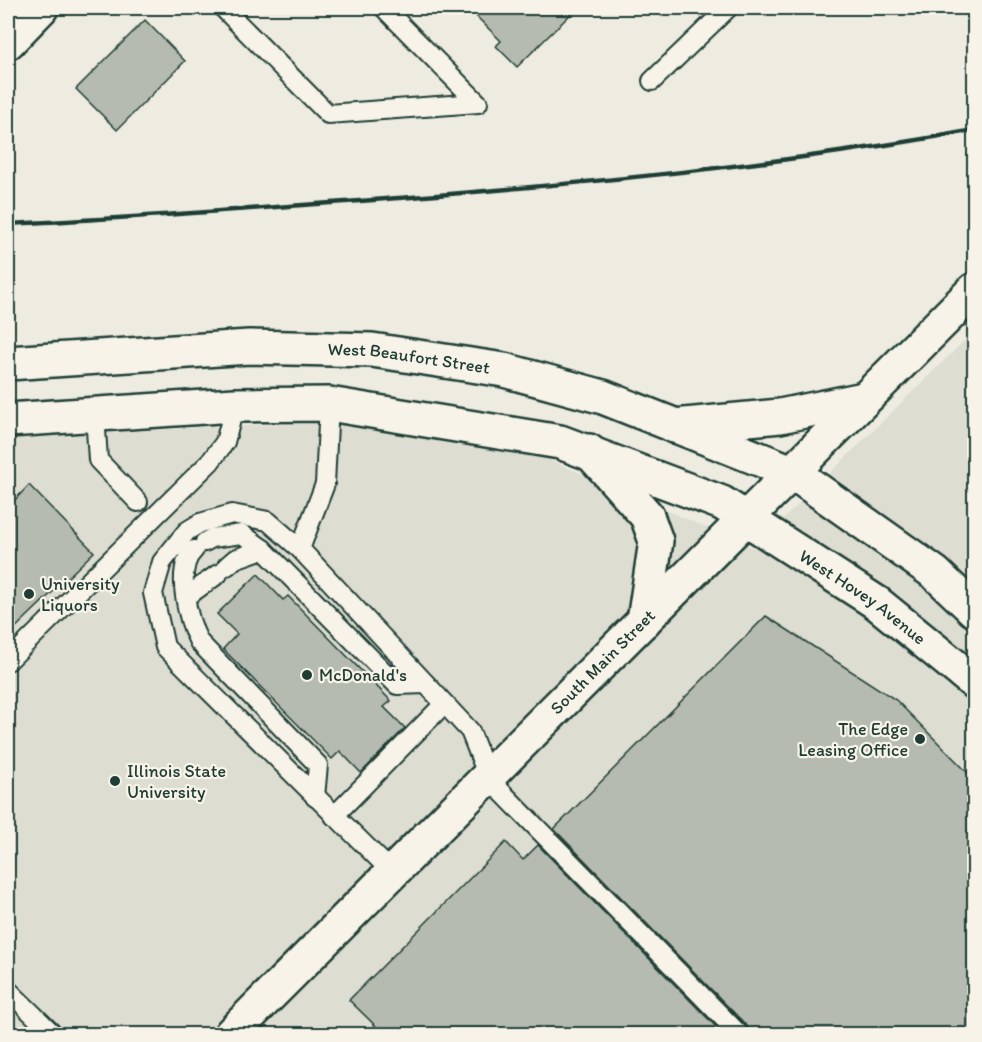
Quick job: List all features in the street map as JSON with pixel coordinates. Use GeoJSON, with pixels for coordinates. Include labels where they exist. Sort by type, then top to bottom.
{"type":"FeatureCollection","features":[{"type":"Feature","properties":{"kind":"main road"},"geometry":{"type":"LineString","coordinates":[[8,42],[40,8]]}},
{"type":"Feature","properties":{"kind":"main road","name":"South Main Street"},"geometry":{"type":"LineString","coordinates":[[231,1035],[975,290]]}},
{"type":"Feature","properties":{"kind":"main road","name":"West Beaufort Street"},"geometry":{"type":"LineString","coordinates":[[8,363],[238,347],[372,350],[504,370],[603,397],[792,472]]}},
{"type":"Feature","properties":{"kind":"main road"},"geometry":{"type":"LineString","coordinates":[[674,426],[780,416],[864,399]]}},
{"type":"Feature","properties":{"kind":"main road"},"geometry":{"type":"LineString","coordinates":[[8,420],[235,405],[329,404],[560,442],[722,503],[747,518]]}},
{"type":"Feature","properties":{"kind":"main road"},"geometry":{"type":"LineString","coordinates":[[589,451],[647,516],[656,541],[644,621]]}},
{"type":"Feature","properties":{"kind":"main road"},"geometry":{"type":"LineString","coordinates":[[792,472],[935,573],[975,610]]}},
{"type":"Feature","properties":{"kind":"main road","name":"West Hovey Avenue"},"geometry":{"type":"LineString","coordinates":[[747,518],[877,603],[975,682]]}},
{"type":"Feature","properties":{"kind":"lane"},"geometry":{"type":"LineString","coordinates":[[223,8],[328,114],[478,103],[384,8]]}},
{"type":"Feature","properties":{"kind":"lane"},"geometry":{"type":"LineString","coordinates":[[652,81],[728,8]]}},
{"type":"Feature","properties":{"kind":"lane"},"geometry":{"type":"LineString","coordinates":[[300,549],[325,484],[329,404]]}},
{"type":"Feature","properties":{"kind":"lane"},"geometry":{"type":"LineString","coordinates":[[8,661],[210,462],[225,442],[235,405]]}},
{"type":"Feature","properties":{"kind":"lane"},"geometry":{"type":"LineString","coordinates":[[95,414],[98,460],[138,502]]}},
{"type":"Feature","properties":{"kind":"lane"},"geometry":{"type":"LineString","coordinates":[[393,873],[165,647],[153,593],[162,562],[179,538],[200,523],[232,514],[268,521],[300,549],[470,731],[489,779],[739,1035]]}},
{"type":"Feature","properties":{"kind":"lane"},"geometry":{"type":"LineString","coordinates":[[315,797],[318,765],[199,642],[189,622],[184,575],[200,546],[212,538],[242,534],[263,549],[397,685],[426,684]]}},
{"type":"Feature","properties":{"kind":"lane"},"geometry":{"type":"LineString","coordinates":[[186,597],[235,559],[263,549]]}},
{"type":"Feature","properties":{"kind":"lane"},"geometry":{"type":"LineString","coordinates":[[334,816],[444,704]]}},
{"type":"Feature","properties":{"kind":"lane"},"geometry":{"type":"LineString","coordinates":[[8,990],[53,1035]]}},
{"type":"Feature","properties":{"kind":"shaded area"},"geometry":{"type":"Polygon","coordinates":[[[974,331],[974,1034],[8,1034],[8,439],[205,427],[360,422],[538,455],[754,548],[974,331]]]}},
{"type":"Feature","properties":{"kind":"building"},"geometry":{"type":"Polygon","coordinates":[[[468,8],[577,8],[517,67],[496,46],[501,41],[468,8]]]}},
{"type":"Feature","properties":{"kind":"building"},"geometry":{"type":"Polygon","coordinates":[[[145,20],[185,61],[117,130],[76,89],[145,20]]]}},
{"type":"Feature","properties":{"kind":"building","name":"University Liquors"},"geometry":{"type":"Polygon","coordinates":[[[29,485],[94,552],[8,635],[8,507],[29,485]]]}},
{"type":"Feature","properties":{"kind":"building","name":"McDonald's"},"geometry":{"type":"Polygon","coordinates":[[[258,574],[283,600],[288,596],[391,701],[384,707],[405,728],[361,773],[340,751],[332,759],[223,649],[237,634],[217,614],[258,574]]]}},
{"type":"Feature","properties":{"kind":"building"},"geometry":{"type":"Polygon","coordinates":[[[766,616],[896,700],[975,780],[975,1035],[750,1035],[747,1026],[554,829],[766,616]]]}},
{"type":"Feature","properties":{"kind":"building"},"geometry":{"type":"Polygon","coordinates":[[[506,842],[523,860],[538,845],[724,1035],[385,1035],[349,1000],[506,842]]]}},
{"type":"Feature","properties":{"kind":"railway"},"geometry":{"type":"LineString","coordinates":[[8,224],[260,208],[624,178],[835,153],[974,130]]}},
{"type":"Feature","properties":{"kind":"place","name":"University Liquors"},"geometry":{"type":"Point","coordinates":[29,594]}},
{"type":"Feature","properties":{"kind":"place","name":"McDonald's"},"geometry":{"type":"Point","coordinates":[307,675]}},
{"type":"Feature","properties":{"kind":"place","name":"The Edge Leasing Office"},"geometry":{"type":"Point","coordinates":[920,739]}},
{"type":"Feature","properties":{"kind":"place","name":"Illinois State University"},"geometry":{"type":"Point","coordinates":[115,781]}}]}
